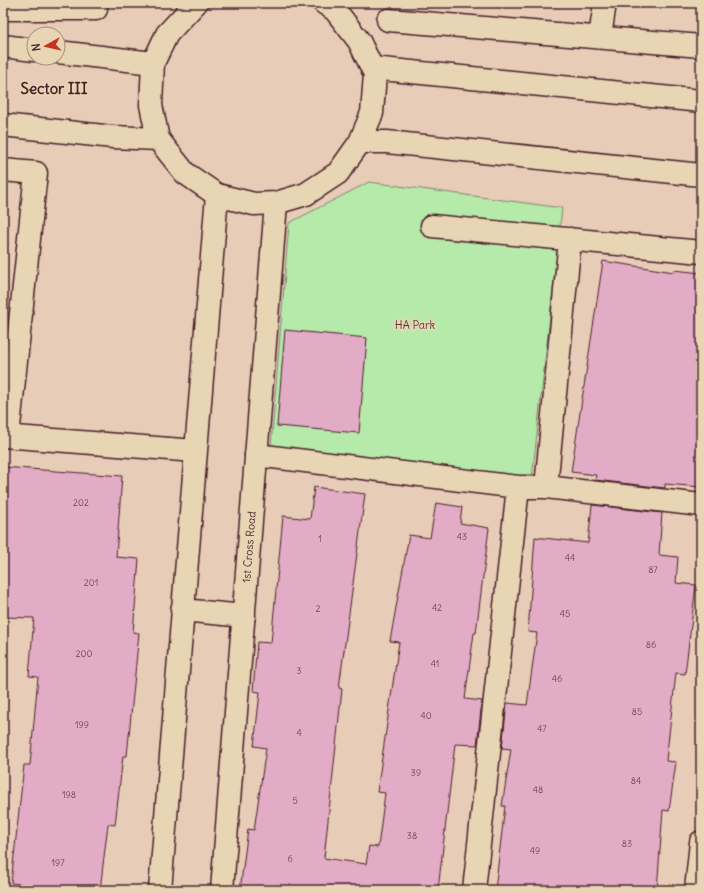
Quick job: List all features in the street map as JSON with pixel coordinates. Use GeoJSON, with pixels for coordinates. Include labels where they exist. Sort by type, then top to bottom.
{"type":"FeatureCollection","features":[{"type":"Feature","properties":{"kind":"street"},"geometry":{"type":"LineString","coordinates":[[196,3],[167,34],[153,63],[151,105],[158,138],[185,173],[216,194],[254,204],[276,203],[306,194],[338,173],[360,142],[372,113],[375,74],[359,41],[335,10],[324,3]]}},
{"type":"Feature","properties":{"kind":"street"},"geometry":{"type":"LineString","coordinates":[[600,37],[605,3]]}},
{"type":"Feature","properties":{"kind":"street"},"geometry":{"type":"LineString","coordinates":[[3,9],[96,9]]}},
{"type":"Feature","properties":{"kind":"street"},"geometry":{"type":"LineString","coordinates":[[388,20],[701,46]]}},
{"type":"Feature","properties":{"kind":"street"},"geometry":{"type":"LineString","coordinates":[[3,46],[26,49]]}},
{"type":"Feature","properties":{"kind":"street"},"geometry":{"type":"LineString","coordinates":[[66,53],[153,63]]}},
{"type":"Feature","properties":{"kind":"street"},"geometry":{"type":"LineString","coordinates":[[372,68],[701,101]]}},
{"type":"Feature","properties":{"kind":"street"},"geometry":{"type":"LineString","coordinates":[[3,125],[113,137],[158,138]]}},
{"type":"Feature","properties":{"kind":"street"},"geometry":{"type":"LineString","coordinates":[[360,142],[387,142],[701,175]]}},
{"type":"Feature","properties":{"kind":"street"},"geometry":{"type":"LineString","coordinates":[[3,170],[36,173],[6,436],[195,451]]}},
{"type":"Feature","properties":{"kind":"street"},"geometry":{"type":"LineString","coordinates":[[160,890],[216,194]]}},
{"type":"Feature","properties":{"kind":"street","name":"1st Cross Road"},"geometry":{"type":"LineString","coordinates":[[222,890],[276,203]]}},
{"type":"Feature","properties":{"kind":"street"},"geometry":{"type":"LineString","coordinates":[[432,226],[701,252]]}},
{"type":"Feature","properties":{"kind":"street"},"geometry":{"type":"LineString","coordinates":[[546,487],[570,240]]}},
{"type":"Feature","properties":{"kind":"street"},"geometry":{"type":"LineString","coordinates":[[256,455],[518,486],[546,487],[701,505]]}},
{"type":"Feature","properties":{"kind":"street"},"geometry":{"type":"LineString","coordinates":[[474,890],[518,486]]}},
{"type":"Feature","properties":{"kind":"street"},"geometry":{"type":"LineString","coordinates":[[182,610],[244,616]]}},
{"type":"Feature","properties":{"kind":"street"},"geometry":{"type":"LineString","coordinates":[[696,890],[701,842]]}},
{"type":"Feature","properties":{"kind":"green space","name":"HA Park"},"geometry":{"type":"Polygon","coordinates":[[[369,182],[562,208],[532,478],[271,447],[289,223],[369,182]]]}},
{"type":"Feature","properties":{"kind":"building"},"geometry":{"type":"Polygon","coordinates":[[[603,261],[674,272],[674,270],[701,273],[701,487],[665,484],[665,488],[595,480],[596,475],[571,472],[603,261]]]}},
{"type":"Feature","properties":{"kind":"building"},"geometry":{"type":"Polygon","coordinates":[[[285,330],[367,338],[359,433],[277,426],[285,330]]]}},
{"type":"Feature","properties":{"kind":"building"},"geometry":{"type":"Polygon","coordinates":[[[3,467],[122,476],[116,557],[139,559],[133,632],[139,633],[127,756],[123,756],[115,825],[108,824],[100,890],[70,890],[11,883],[24,765],[30,765],[38,677],[29,676],[34,618],[3,617],[3,467]]]}},
{"type":"Feature","properties":{"kind":"building"},"geometry":{"type":"Polygon","coordinates":[[[314,487],[365,494],[339,688],[342,689],[324,858],[366,864],[369,846],[378,847],[385,793],[377,792],[399,642],[390,641],[409,535],[430,538],[436,503],[462,507],[460,523],[489,528],[476,633],[474,633],[465,699],[482,701],[477,745],[455,744],[438,890],[240,890],[248,829],[254,830],[266,748],[254,746],[260,692],[253,691],[257,642],[271,643],[283,516],[310,519],[314,487]]]}},
{"type":"Feature","properties":{"kind":"building"},"geometry":{"type":"Polygon","coordinates":[[[592,505],[662,513],[659,555],[678,557],[676,583],[696,585],[685,674],[676,673],[666,761],[676,762],[669,811],[663,810],[657,890],[495,890],[505,806],[502,806],[511,749],[502,748],[507,703],[527,705],[537,633],[528,632],[535,537],[588,543],[592,505]]]}},
{"type":"Feature","properties":{"kind":"district","name":"Sector III"},"geometry":{"type":"Point","coordinates":[54,89]}}]}
